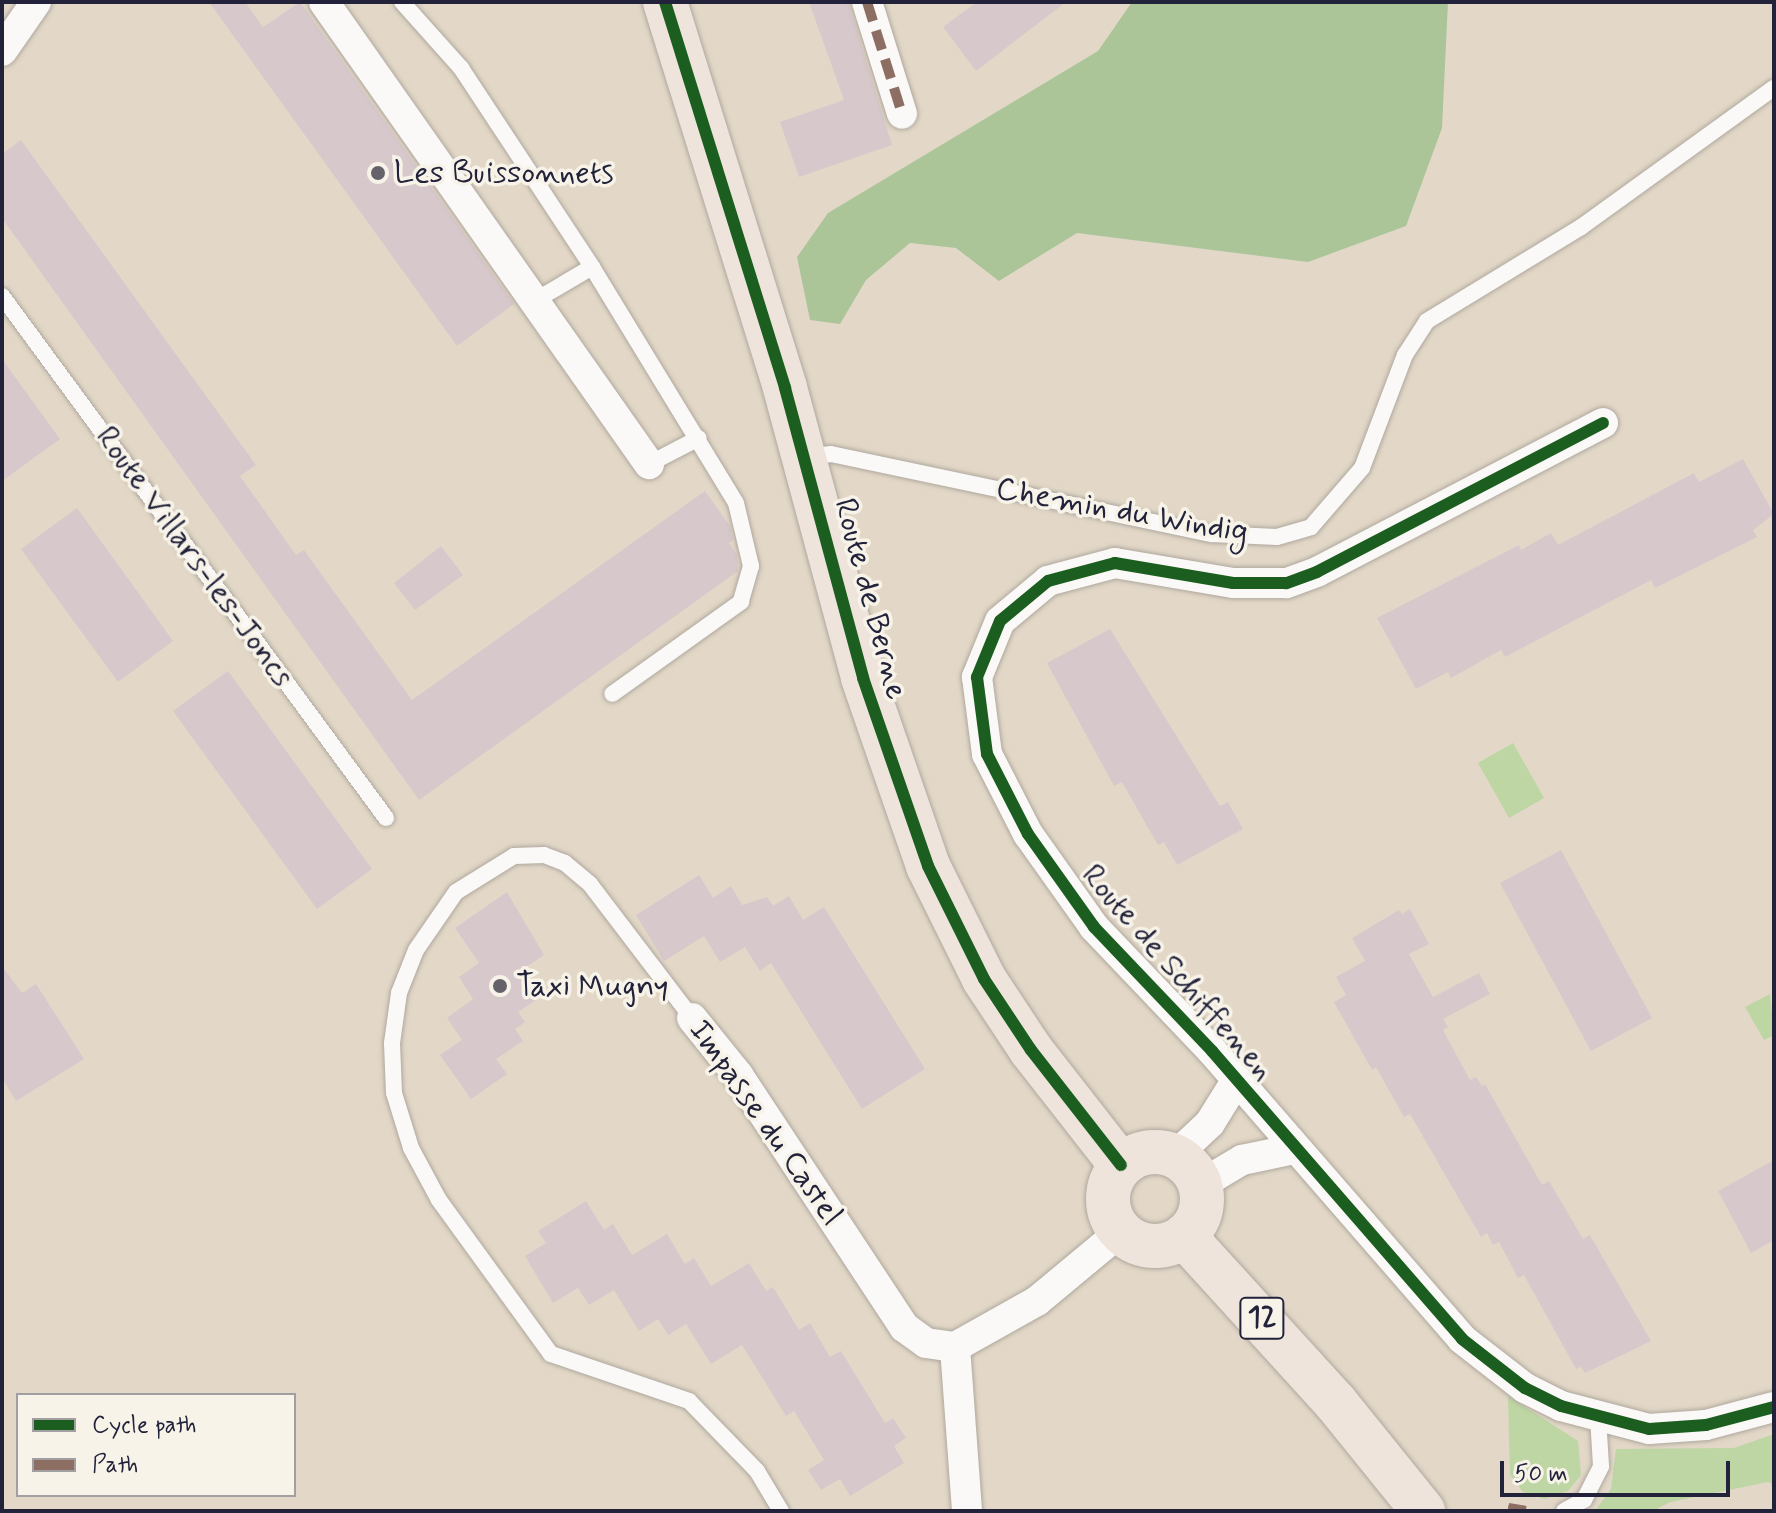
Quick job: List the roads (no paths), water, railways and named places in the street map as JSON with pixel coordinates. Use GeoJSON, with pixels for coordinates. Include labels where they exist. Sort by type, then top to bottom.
{"type":"FeatureCollection","features":[{"type":"Feature","properties":{"kind":"main road","name":"Route de Berne"},"geometry":{"type":"LineString","coordinates":[[665,2],[804,456],[863,678],[928,866],[984,979],[1031,1050],[1121,1165]]}},
{"type":"Feature","properties":{"kind":"main road"},"geometry":{"type":"LineString","coordinates":[[1147,1152],[1188,1171],[1200,1213],[1184,1236],[1172,1243],[1144,1245],[1120,1232],[1108,1206],[1113,1177],[1121,1165],[1147,1152]]}},
{"type":"Feature","properties":{"kind":"main road","name":"12"},"geometry":{"type":"LineString","coordinates":[[1184,1236],[1336,1403],[1423,1511]]}},
{"type":"Feature","properties":{"kind":"street"},"geometry":{"type":"LineString","coordinates":[[2,51],[36,2]]}},
{"type":"Feature","properties":{"kind":"street"},"geometry":{"type":"LineString","coordinates":[[324,2],[649,464]]}},
{"type":"Feature","properties":{"kind":"street"},"geometry":{"type":"LineString","coordinates":[[867,2],[902,114]]}},
{"type":"Feature","properties":{"kind":"street","name":"Route de Schiffenen"},"geometry":{"type":"LineString","coordinates":[[1603,423],[1317,572],[1286,583],[1233,583],[1115,563],[1048,581],[1000,621],[977,677],[987,754],[1028,834],[1094,927],[1236,1081],[1462,1339],[1525,1388],[1598,1417],[1649,1429],[1706,1425],[1774,1407]]}},
{"type":"Feature","properties":{"kind":"street","name":"Impasse du Castel"},"geometry":{"type":"LineString","coordinates":[[692,1018],[746,1086],[904,1327],[926,1343],[955,1347]]}},
{"type":"Feature","properties":{"kind":"street","name":"Route de Schiffenen"},"geometry":{"type":"LineString","coordinates":[[1188,1171],[1210,1123],[1236,1081]]}},
{"type":"Feature","properties":{"kind":"street"},"geometry":{"type":"LineString","coordinates":[[1188,1171],[1294,1149]]}},
{"type":"Feature","properties":{"kind":"street"},"geometry":{"type":"LineString","coordinates":[[967,1511],[955,1347],[1037,1301],[1120,1232]]}},
{"type":"Feature","properties":{"kind":"lane"},"geometry":{"type":"LineString","coordinates":[[402,2],[461,68],[592,267],[736,503],[751,566],[749,586],[741,602],[612,694]]}},
{"type":"Feature","properties":{"kind":"lane","name":"Chemin du Windig"},"geometry":{"type":"LineString","coordinates":[[804,456],[831,454],[1212,534],[1277,537],[1311,527],[1362,468],[1405,355],[1427,321],[1626,197],[1774,88]]}},
{"type":"Feature","properties":{"kind":"lane"},"geometry":{"type":"LineString","coordinates":[[536,300],[592,267]]}},
{"type":"Feature","properties":{"kind":"lane","name":"Route Villars-les-Joncs"},"geometry":{"type":"LineString","coordinates":[[2,296],[386,818]]}},
{"type":"Feature","properties":{"kind":"lane"},"geometry":{"type":"LineString","coordinates":[[649,464],[699,438]]}},
{"type":"Feature","properties":{"kind":"lane","name":"Impasse du Castel"},"geometry":{"type":"LineString","coordinates":[[692,1018],[590,884],[565,863],[544,855],[514,856],[456,892],[416,950],[399,993],[392,1043],[394,1093],[411,1148],[439,1200],[551,1354],[689,1401],[757,1471],[781,1511]]}},
{"type":"Feature","properties":{"kind":"lane"},"geometry":{"type":"LineString","coordinates":[[1564,1511],[1584,1500],[1601,1466],[1598,1417]]}},
{"type":"Feature","properties":{"kind":"place","name":"Les Buissonnets"},"geometry":{"type":"Point","coordinates":[378,173]}},
{"type":"Feature","properties":{"kind":"place","name":"Taxi Mugny"},"geometry":{"type":"Point","coordinates":[500,986]}}]}
